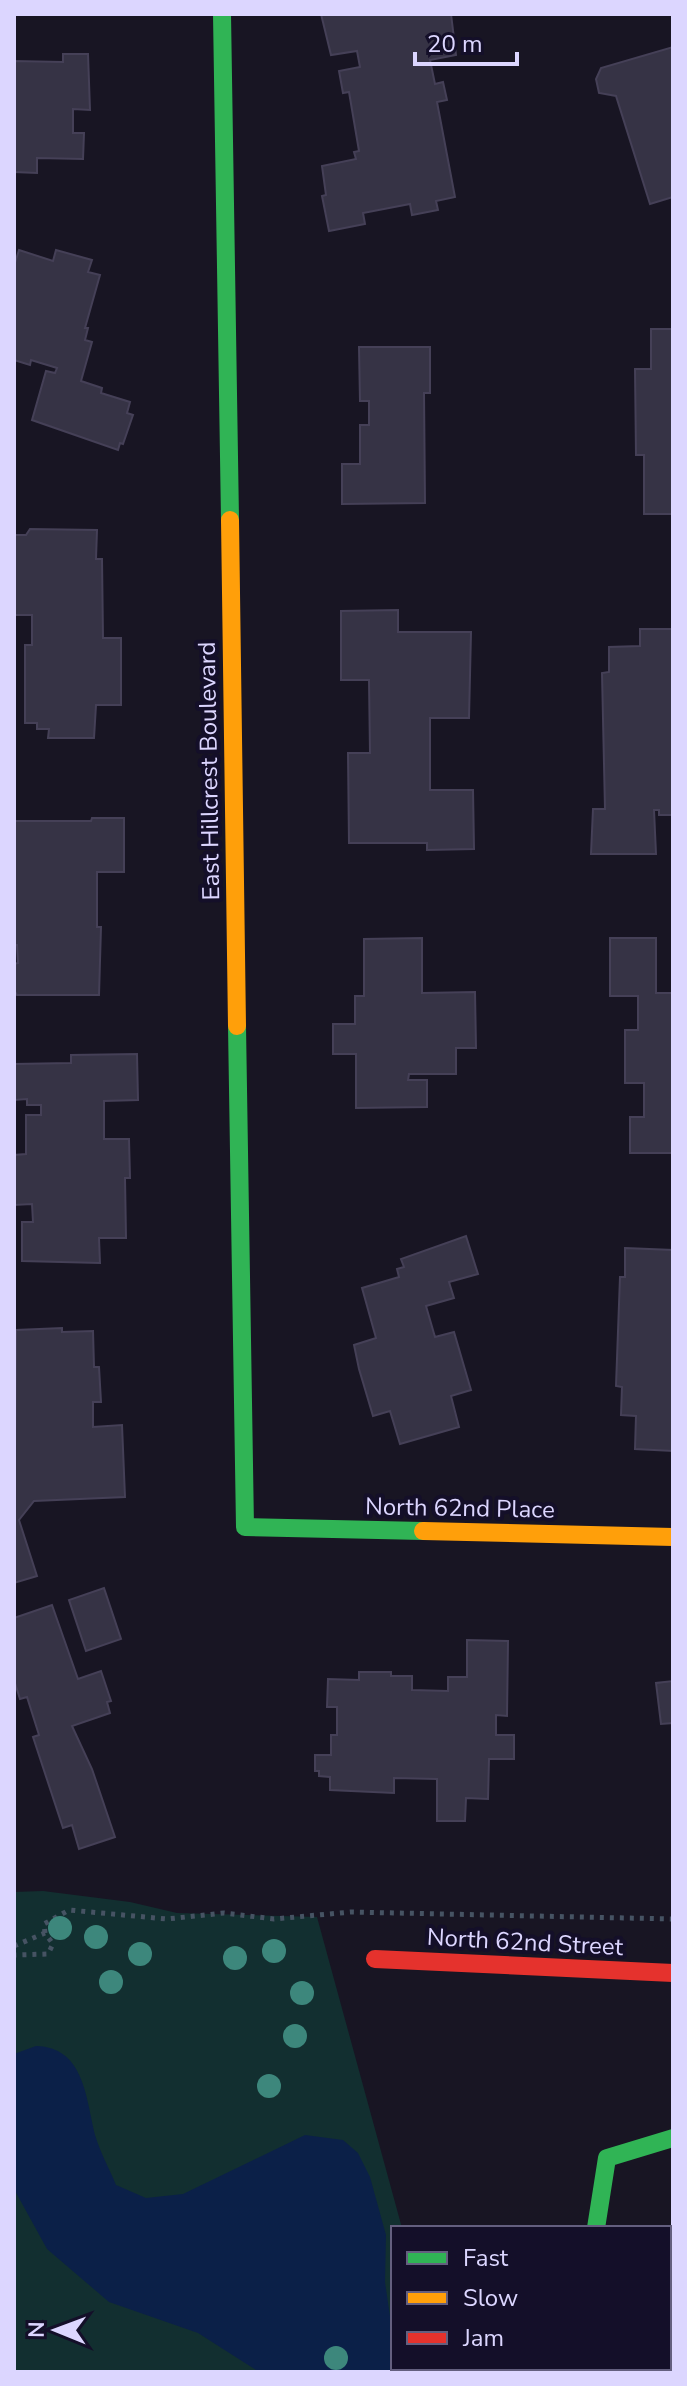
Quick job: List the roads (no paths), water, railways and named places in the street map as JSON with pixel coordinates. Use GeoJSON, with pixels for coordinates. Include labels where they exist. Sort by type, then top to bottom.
{"type":"FeatureCollection","features":[{"type":"Feature","properties":{"kind":"street","name":"East Hillcrest Boulevard"},"geometry":{"type":"LineString","coordinates":[[222,14],[245,1527]]}},
{"type":"Feature","properties":{"kind":"street","name":"North 62nd Place"},"geometry":{"type":"LineString","coordinates":[[245,1527],[673,1537]]}},
{"type":"Feature","properties":{"kind":"street","name":"North 62nd Street"},"geometry":{"type":"LineString","coordinates":[[375,1959],[673,1973]]}},
{"type":"Feature","properties":{"kind":"street"},"geometry":{"type":"LineString","coordinates":[[596,2226],[607,2158],[673,2138]]}},
{"type":"Feature","properties":{"kind":"water"},"geometry":{"type":"Polygon","coordinates":[[[36,2046],[53,2049],[65,2056],[81,2079],[98,2144],[116,2185],[146,2198],[183,2194],[305,2135],[343,2140],[358,2153],[370,2177],[386,2235],[385,2282],[391,2323],[391,2370],[404,2372],[259,2372],[198,2333],[109,2302],[47,2249],[14,2189],[14,2054],[36,2046]]]}}]}
